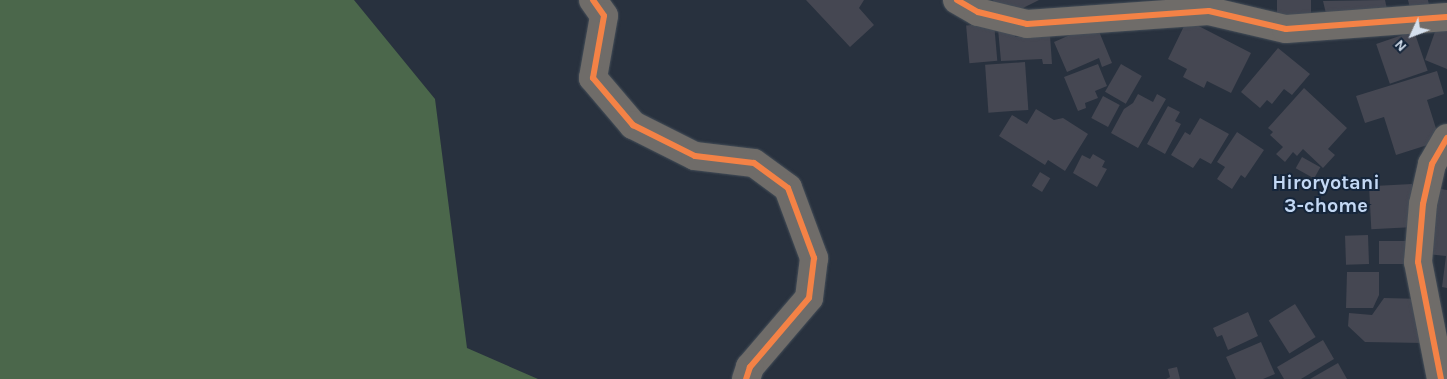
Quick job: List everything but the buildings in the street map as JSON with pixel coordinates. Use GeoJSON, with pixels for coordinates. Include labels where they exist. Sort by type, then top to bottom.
{"type":"FeatureCollection","features":[{"type":"Feature","properties":{"kind":"street"},"geometry":{"type":"LineString","coordinates":[[593,0],[604,16],[594,78],[633,125],[695,156],[754,163],[788,188],[814,258],[809,298],[750,367],[746,379]]}},
{"type":"Feature","properties":{"kind":"street"},"geometry":{"type":"LineString","coordinates":[[957,0],[978,12],[1027,24],[1209,11],[1286,29],[1447,17]]}},
{"type":"Feature","properties":{"kind":"street"},"geometry":{"type":"LineString","coordinates":[[1441,379],[1418,262],[1424,196],[1432,164],[1447,138]]}},
{"type":"Feature","properties":{"kind":"green space"},"geometry":{"type":"Polygon","coordinates":[[[0,0],[354,0],[435,99],[467,348],[538,379],[0,379],[0,0]]]}},
{"type":"Feature","properties":{"kind":"cycle path"},"geometry":{"type":"LineString","coordinates":[[593,0],[604,16],[593,78],[633,125],[695,156],[754,163],[788,188],[814,258],[809,298],[750,367],[746,379]]}},
{"type":"Feature","properties":{"kind":"cycle path"},"geometry":{"type":"LineString","coordinates":[[957,0],[978,12],[1027,24],[1209,11],[1286,29],[1447,17]]}},
{"type":"Feature","properties":{"kind":"cycle path"},"geometry":{"type":"LineString","coordinates":[[1441,379],[1418,262],[1423,204],[1432,164],[1447,138]]}},
{"type":"Feature","properties":{"kind":"district","name":"Hiroryotani 3-chome"},"geometry":{"type":"Point","coordinates":[1326,194]}}]}
